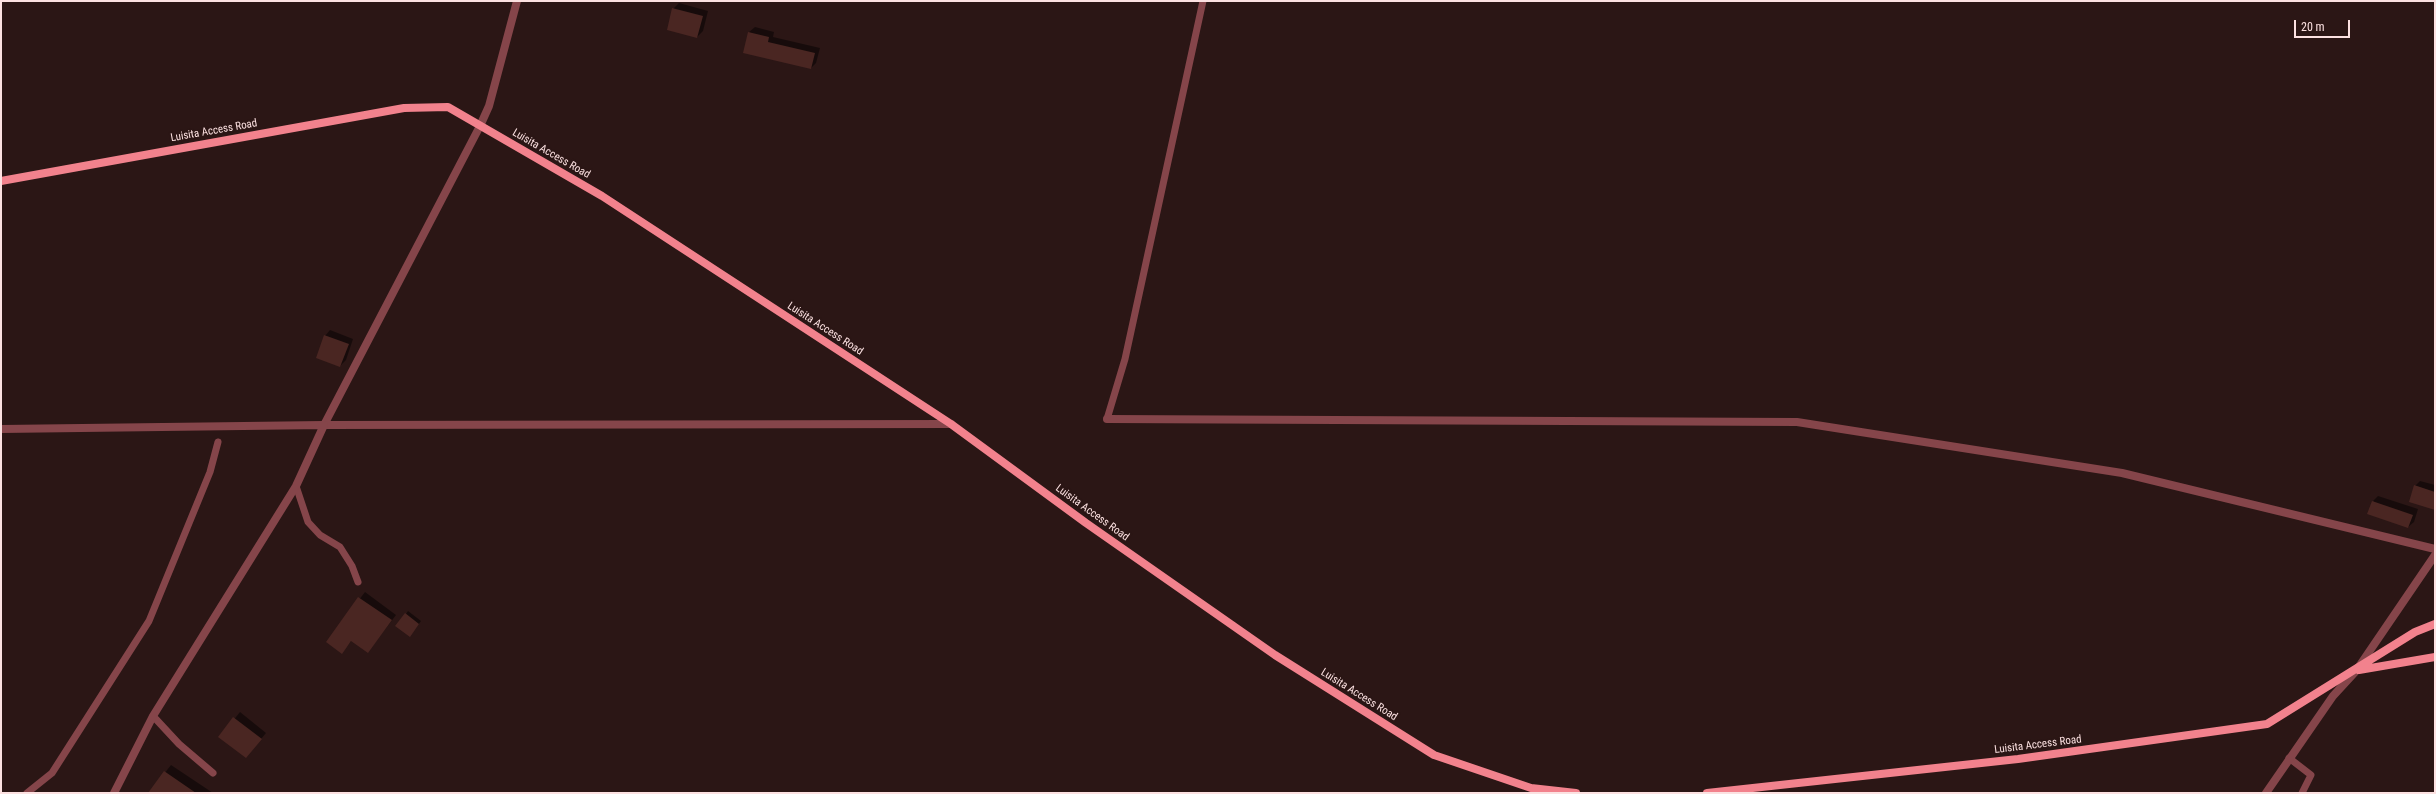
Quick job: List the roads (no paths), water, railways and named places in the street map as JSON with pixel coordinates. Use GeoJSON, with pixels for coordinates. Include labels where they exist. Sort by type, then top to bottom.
{"type":"FeatureCollection","features":[{"type":"Feature","properties":{"kind":"main road","name":"Luisita Access Road"},"geometry":{"type":"LineString","coordinates":[[1,181],[404,108],[448,107],[602,196],[951,424],[1086,523],[1275,655],[1434,755],[1531,788],[1576,793]]}},
{"type":"Feature","properties":{"kind":"main road","name":"Luisita Access Road"},"geometry":{"type":"LineString","coordinates":[[1708,793],[2018,759],[2267,724],[2356,671],[2415,632],[2435,624]]}},
{"type":"Feature","properties":{"kind":"main road","name":"Luisita Access Road"},"geometry":{"type":"LineString","coordinates":[[2356,671],[2435,657]]}},
{"type":"Feature","properties":{"kind":"street"},"geometry":{"type":"LineString","coordinates":[[114,793],[152,716],[296,486],[324,425],[480,126],[489,106],[517,1]]}},
{"type":"Feature","properties":{"kind":"street"},"geometry":{"type":"LineString","coordinates":[[1107,420],[1797,422],[2122,473],[2435,549]]}},
{"type":"Feature","properties":{"kind":"street"},"geometry":{"type":"LineString","coordinates":[[1,429],[324,425],[951,424]]}},
{"type":"Feature","properties":{"kind":"street"},"geometry":{"type":"LineString","coordinates":[[2266,793],[2333,696],[2356,671],[2435,555]]}},
{"type":"Feature","properties":{"kind":"lane"},"geometry":{"type":"LineString","coordinates":[[1107,420],[1126,359],[1202,1]]}},
{"type":"Feature","properties":{"kind":"lane"},"geometry":{"type":"LineString","coordinates":[[27,793],[52,773],[149,621],[210,472],[218,442]]}},
{"type":"Feature","properties":{"kind":"lane"},"geometry":{"type":"LineString","coordinates":[[296,486],[308,522],[320,535],[340,547],[352,566],[358,582]]}},
{"type":"Feature","properties":{"kind":"lane"},"geometry":{"type":"LineString","coordinates":[[152,716],[179,744],[213,773]]}},
{"type":"Feature","properties":{"kind":"lane"},"geometry":{"type":"LineString","coordinates":[[2289,758],[2310,775],[2302,793]]}}]}
